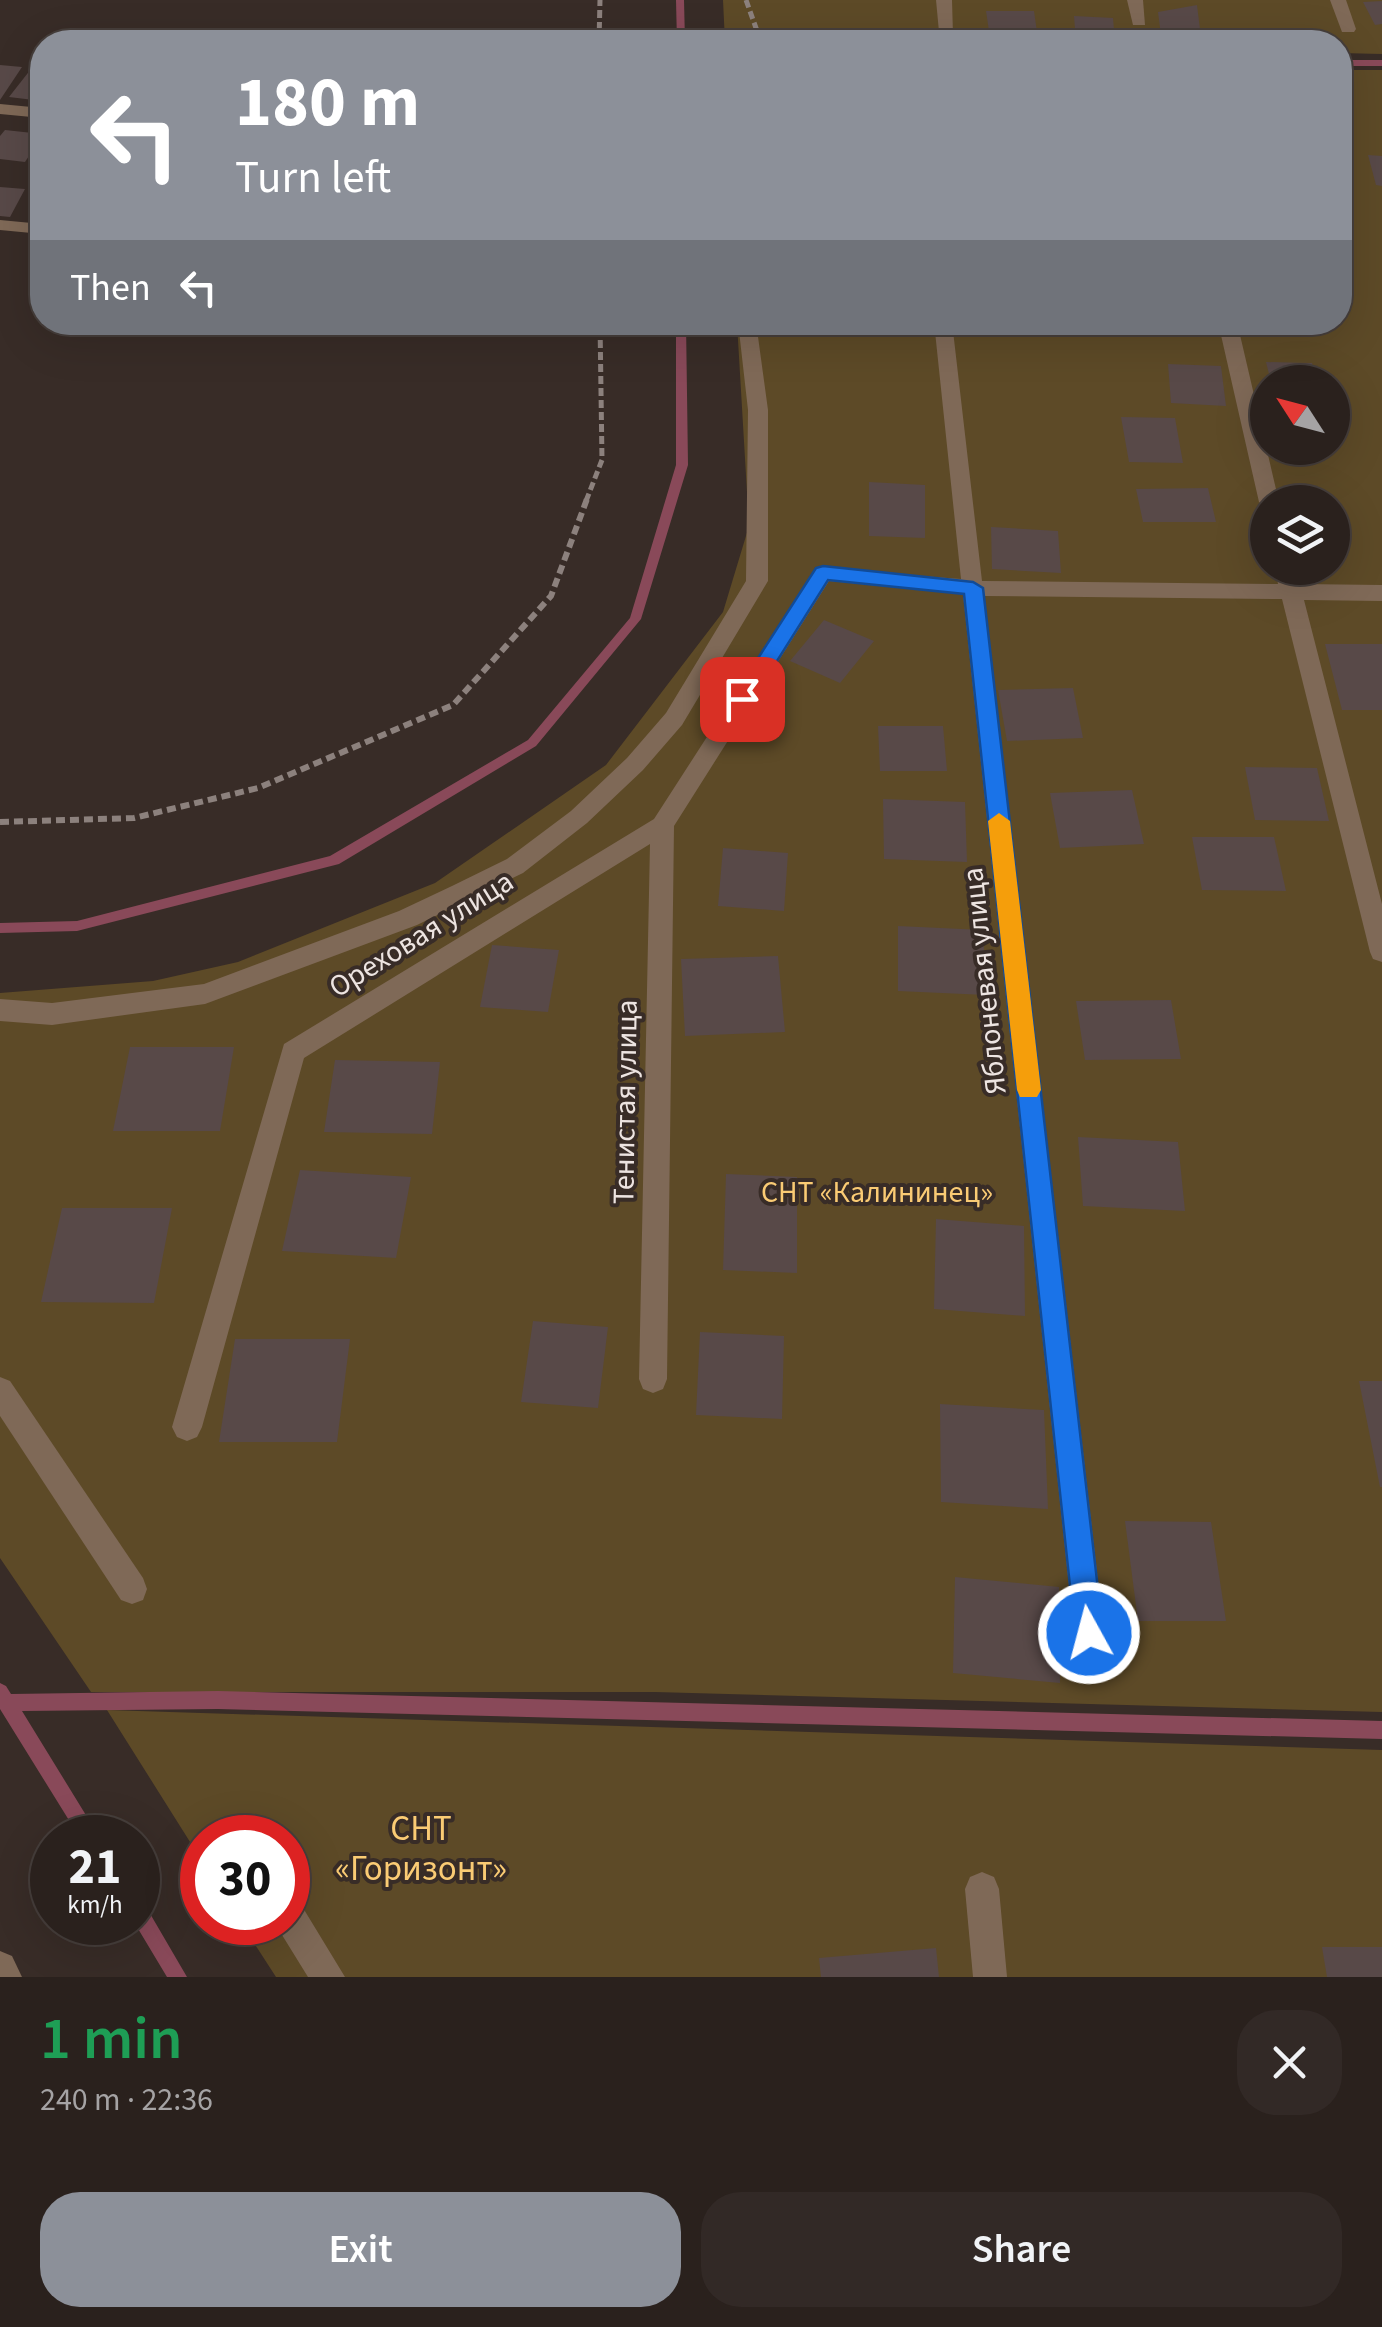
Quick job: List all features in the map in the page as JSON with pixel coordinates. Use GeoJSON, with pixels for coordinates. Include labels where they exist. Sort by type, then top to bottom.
{"type":"FeatureCollection","features":[{"type":"Feature","properties":{"kind":"street"},"geometry":{"type":"LineString","coordinates":[[944,0],[947,30]]}},
{"type":"Feature","properties":{"kind":"street"},"geometry":{"type":"LineString","coordinates":[[1135,0],[1139,22]]}},
{"type":"Feature","properties":{"kind":"street"},"geometry":{"type":"LineString","coordinates":[[1338,0],[1348,29]]}},
{"type":"Feature","properties":{"kind":"street"},"geometry":{"type":"LineString","coordinates":[[0,109],[30,113]]}},
{"type":"Feature","properties":{"kind":"street"},"geometry":{"type":"LineString","coordinates":[[0,225],[30,227]]}},
{"type":"Feature","properties":{"kind":"street"},"geometry":{"type":"LineString","coordinates":[[0,1010],[52,1014],[205,994],[408,918],[460,894],[515,866],[579,817],[635,764],[674,719],[756,581],[760,530],[758,410],[749,335]]}},
{"type":"Feature","properties":{"kind":"street","name":"Яблоневая улица"},"geometry":{"type":"LineString","coordinates":[[944,335],[1089,1633]]}},
{"type":"Feature","properties":{"kind":"street"},"geometry":{"type":"LineString","coordinates":[[1230,335],[1266,485]]}},
{"type":"Feature","properties":{"kind":"street","name":"Ореховая улица"},"geometry":{"type":"LineString","coordinates":[[187,1427],[293,1052],[662,825],[823,573],[973,588]]}},
{"type":"Feature","properties":{"kind":"street"},"geometry":{"type":"LineString","coordinates":[[1289,585],[1382,952]]}},
{"type":"Feature","properties":{"kind":"street"},"geometry":{"type":"LineString","coordinates":[[973,588],[1382,593]]}},
{"type":"Feature","properties":{"kind":"street","name":"Тенистая улица"},"geometry":{"type":"LineString","coordinates":[[654,1380],[662,825]]}},
{"type":"Feature","properties":{"kind":"street"},"geometry":{"type":"LineString","coordinates":[[0,1391],[132,1589]]}},
{"type":"Feature","properties":{"kind":"street"},"geometry":{"type":"LineString","coordinates":[[982,1889],[990,1977]]}},
{"type":"Feature","properties":{"kind":"street"},"geometry":{"type":"LineString","coordinates":[[307,1945],[328,1977]]}},
{"type":"Feature","properties":{"kind":"street"},"geometry":{"type":"LineString","coordinates":[[0,1968],[5,1977]]}},
{"type":"Feature","properties":{"kind":"path"},"geometry":{"type":"LineString","coordinates":[[599,30],[600,0]]}},
{"type":"Feature","properties":{"kind":"path"},"geometry":{"type":"LineString","coordinates":[[746,0],[757,30]]}},
{"type":"Feature","properties":{"kind":"path"},"geometry":{"type":"LineString","coordinates":[[0,822],[134,818],[258,788],[453,704],[551,596],[602,460],[600,335]]}},
{"type":"Feature","properties":{"kind":"green space"},"geometry":{"type":"Polygon","coordinates":[[[723,0],[1382,0],[1382,54],[1352,53],[1352,30],[724,30],[723,0]]]}},
{"type":"Feature","properties":{"kind":"green space","name":"СНТ «Калининец»"},"geometry":{"type":"Polygon","coordinates":[[[1352,70],[1382,70],[1382,1712],[655,1692],[91,1692],[0,1558],[0,993],[153,981],[238,962],[435,883],[606,765],[723,612],[749,526],[738,335],[1352,335],[1352,70]]]}},
{"type":"Feature","properties":{"kind":"green space","name":"СНТ «Горизонт»"},"geometry":{"type":"Polygon","coordinates":[[[107,1710],[1382,1750],[1382,1977],[276,1977],[255,1945],[310,1945],[310,1815],[180,1815],[180,1826],[107,1710]]]}},
{"type":"Feature","properties":{"kind":"building"},"geometry":{"type":"Polygon","coordinates":[[[1382,1],[1382,24],[1375,25],[1363,2],[1382,1]]]}},
{"type":"Feature","properties":{"kind":"building"},"geometry":{"type":"Polygon","coordinates":[[[1197,5],[1200,30],[1160,30],[1158,12],[1197,5]]]}},
{"type":"Feature","properties":{"kind":"building"},"geometry":{"type":"Polygon","coordinates":[[[986,11],[1034,11],[1037,30],[989,30],[986,11]]]}},
{"type":"Feature","properties":{"kind":"building"},"geometry":{"type":"Polygon","coordinates":[[[1074,16],[1113,18],[1114,30],[1075,30],[1074,16]]]}},
{"type":"Feature","properties":{"kind":"building"},"geometry":{"type":"Polygon","coordinates":[[[0,65],[22,67],[0,100],[0,65]]]}},
{"type":"Feature","properties":{"kind":"building"},"geometry":{"type":"Polygon","coordinates":[[[30,70],[30,100],[9,97],[30,70]]]}},
{"type":"Feature","properties":{"kind":"building"},"geometry":{"type":"Polygon","coordinates":[[[5,130],[30,133],[30,154],[25,162],[0,159],[0,136],[5,130]]]}},
{"type":"Feature","properties":{"kind":"building"},"geometry":{"type":"Polygon","coordinates":[[[1368,155],[1382,156],[1382,186],[1376,185],[1368,155]]]}},
{"type":"Feature","properties":{"kind":"building"},"geometry":{"type":"Polygon","coordinates":[[[0,187],[25,189],[10,217],[0,216],[0,187]]]}},
{"type":"Feature","properties":{"kind":"building"},"geometry":{"type":"Polygon","coordinates":[[[1266,362],[1313,365],[1267,365],[1266,362]]]}},
{"type":"Feature","properties":{"kind":"building"},"geometry":{"type":"Polygon","coordinates":[[[1168,364],[1221,366],[1226,406],[1171,403],[1168,364]]]}},
{"type":"Feature","properties":{"kind":"building"},"geometry":{"type":"Polygon","coordinates":[[[1121,417],[1175,418],[1183,463],[1129,462],[1121,417]]]}},
{"type":"Feature","properties":{"kind":"building"},"geometry":{"type":"Polygon","coordinates":[[[869,482],[925,485],[925,538],[869,536],[869,482]]]}},
{"type":"Feature","properties":{"kind":"building"},"geometry":{"type":"Polygon","coordinates":[[[1208,488],[1216,522],[1143,522],[1136,489],[1208,488]]]}},
{"type":"Feature","properties":{"kind":"building"},"geometry":{"type":"Polygon","coordinates":[[[991,527],[1058,531],[1061,573],[992,569],[991,527]]]}},
{"type":"Feature","properties":{"kind":"building"},"geometry":{"type":"Polygon","coordinates":[[[824,620],[874,641],[840,683],[790,661],[824,620]]]}},
{"type":"Feature","properties":{"kind":"building"},"geometry":{"type":"Polygon","coordinates":[[[1325,644],[1382,644],[1382,710],[1342,710],[1325,644]]]}},
{"type":"Feature","properties":{"kind":"building"},"geometry":{"type":"Polygon","coordinates":[[[1073,688],[1083,738],[1007,741],[998,690],[1073,688]]]}},
{"type":"Feature","properties":{"kind":"building"},"geometry":{"type":"Polygon","coordinates":[[[878,726],[943,726],[947,771],[880,771],[878,726]]]}},
{"type":"Feature","properties":{"kind":"building"},"geometry":{"type":"Polygon","coordinates":[[[1245,767],[1317,768],[1329,821],[1255,820],[1245,767]]]}},
{"type":"Feature","properties":{"kind":"building"},"geometry":{"type":"Polygon","coordinates":[[[1132,790],[1144,844],[1060,848],[1050,793],[1132,790]]]}},
{"type":"Feature","properties":{"kind":"building"},"geometry":{"type":"Polygon","coordinates":[[[883,799],[965,802],[967,862],[884,859],[883,799]]]}},
{"type":"Feature","properties":{"kind":"building"},"geometry":{"type":"Polygon","coordinates":[[[1192,837],[1274,837],[1286,891],[1202,890],[1192,837]]]}},
{"type":"Feature","properties":{"kind":"building"},"geometry":{"type":"Polygon","coordinates":[[[723,848],[788,853],[784,911],[718,906],[723,848]]]}},
{"type":"Feature","properties":{"kind":"building"},"geometry":{"type":"Polygon","coordinates":[[[898,926],[983,930],[986,995],[898,991],[898,926]]]}},
{"type":"Feature","properties":{"kind":"building"},"geometry":{"type":"Polygon","coordinates":[[[492,945],[559,950],[548,1012],[480,1007],[492,945]]]}},
{"type":"Feature","properties":{"kind":"building"},"geometry":{"type":"Polygon","coordinates":[[[778,956],[785,1032],[685,1036],[681,959],[778,956]]]}},
{"type":"Feature","properties":{"kind":"building"},"geometry":{"type":"Polygon","coordinates":[[[1171,1000],[1181,1059],[1085,1060],[1076,1001],[1171,1000]]]}},
{"type":"Feature","properties":{"kind":"building"},"geometry":{"type":"Polygon","coordinates":[[[130,1047],[234,1047],[220,1131],[113,1131],[130,1047]]]}},
{"type":"Feature","properties":{"kind":"building"},"geometry":{"type":"Polygon","coordinates":[[[335,1060],[440,1062],[432,1134],[324,1132],[335,1060]]]}},
{"type":"Feature","properties":{"kind":"building"},"geometry":{"type":"Polygon","coordinates":[[[1078,1137],[1178,1142],[1185,1211],[1083,1206],[1078,1137]]]}},
{"type":"Feature","properties":{"kind":"building"},"geometry":{"type":"Polygon","coordinates":[[[300,1170],[411,1177],[396,1258],[282,1251],[300,1170]]]}},
{"type":"Feature","properties":{"kind":"building"},"geometry":{"type":"Polygon","coordinates":[[[726,1174],[797,1177],[797,1273],[723,1270],[726,1174]]]}},
{"type":"Feature","properties":{"kind":"building"},"geometry":{"type":"Polygon","coordinates":[[[62,1208],[172,1208],[154,1303],[41,1302],[62,1208]]]}},
{"type":"Feature","properties":{"kind":"building"},"geometry":{"type":"Polygon","coordinates":[[[936,1219],[1024,1226],[1025,1316],[934,1309],[936,1219]]]}},
{"type":"Feature","properties":{"kind":"building"},"geometry":{"type":"Polygon","coordinates":[[[533,1321],[608,1327],[598,1408],[521,1402],[533,1321]]]}},
{"type":"Feature","properties":{"kind":"building"},"geometry":{"type":"Polygon","coordinates":[[[700,1332],[784,1336],[782,1419],[696,1415],[700,1332]]]}},
{"type":"Feature","properties":{"kind":"building"},"geometry":{"type":"Polygon","coordinates":[[[235,1339],[350,1339],[337,1442],[219,1442],[235,1339]]]}},
{"type":"Feature","properties":{"kind":"building"},"geometry":{"type":"Polygon","coordinates":[[[1359,1381],[1382,1381],[1382,1487],[1380,1487],[1359,1381]]]}},
{"type":"Feature","properties":{"kind":"building"},"geometry":{"type":"Polygon","coordinates":[[[940,1404],[1044,1410],[1048,1509],[941,1502],[940,1404]]]}},
{"type":"Feature","properties":{"kind":"building"},"geometry":{"type":"Polygon","coordinates":[[[1125,1521],[1211,1522],[1226,1621],[1138,1621],[1125,1521]]]}},
{"type":"Feature","properties":{"kind":"building"},"geometry":{"type":"Polygon","coordinates":[[[955,1577],[1059,1587],[1060,1683],[953,1673],[955,1577]]]}},
{"type":"Feature","properties":{"kind":"building"},"geometry":{"type":"Polygon","coordinates":[[[1322,1947],[1382,1947],[1382,1977],[1327,1977],[1322,1947]]]}},
{"type":"Feature","properties":{"kind":"building"},"geometry":{"type":"Polygon","coordinates":[[[936,1948],[939,1977],[821,1977],[819,1958],[936,1948]]]}},
{"type":"Feature","properties":{"kind":"waterway"},"geometry":{"type":"LineString","coordinates":[[680,0],[681,30]]}},
{"type":"Feature","properties":{"kind":"waterway"},"geometry":{"type":"LineString","coordinates":[[1352,63],[1382,63]]}},
{"type":"Feature","properties":{"kind":"waterway"},"geometry":{"type":"LineString","coordinates":[[0,928],[77,926],[334,860],[532,743],[635,619],[682,465],[681,335]]}},
{"type":"Feature","properties":{"kind":"waterway"},"geometry":{"type":"LineString","coordinates":[[0,1692],[7,1703]]}},
{"type":"Feature","properties":{"kind":"waterway"},"geometry":{"type":"LineString","coordinates":[[7,1703],[218,1700],[1382,1730]]}},
{"type":"Feature","properties":{"kind":"waterway"},"geometry":{"type":"LineString","coordinates":[[7,1703],[77,1815]]}},
{"type":"Feature","properties":{"kind":"waterway"},"geometry":{"type":"LineString","coordinates":[[158,1945],[178,1977]]}},
{"type":"Feature","properties":{"kind":"slow traffic"},"geometry":{"type":"LineString","coordinates":[[999,821],[1029,1090]]}},
{"type":"Feature","properties":{"kind":"route"},"geometry":{"type":"LineString","coordinates":[[742,699],[823,573],[973,588],[1089,1633]]}}]}
